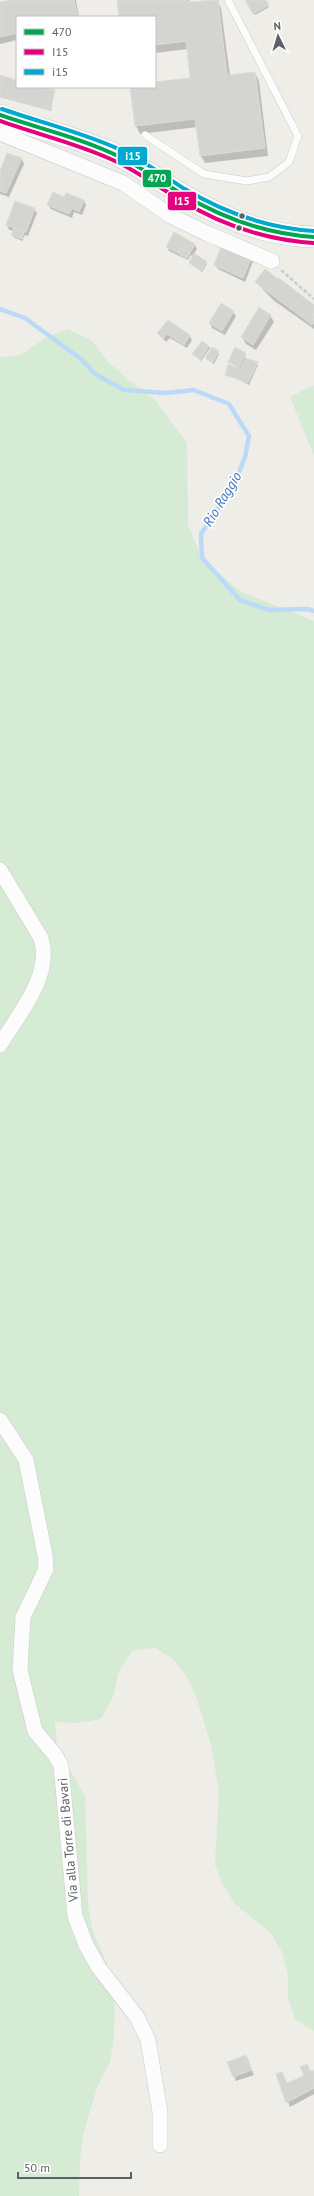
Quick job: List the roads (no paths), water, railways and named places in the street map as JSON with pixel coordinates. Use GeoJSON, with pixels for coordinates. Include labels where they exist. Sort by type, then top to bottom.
{"type":"FeatureCollection","features":[{"type":"Feature","properties":{"kind":"street"},"geometry":{"type":"LineString","coordinates":[[0,115],[110,152],[130,162],[181,194],[226,217],[263,230],[295,237],[314,237]]}},
{"type":"Feature","properties":{"kind":"street"},"geometry":{"type":"LineString","coordinates":[[0,133],[123,183],[171,216],[206,233],[272,261]]}},
{"type":"Feature","properties":{"kind":"street"},"geometry":{"type":"LineString","coordinates":[[0,870],[40,938],[44,949],[40,974],[34,989],[0,1045]]}},
{"type":"Feature","properties":{"kind":"street","name":"Via alla Torre di Bavari"},"geometry":{"type":"LineString","coordinates":[[0,1420],[26,1460],[45,1555],[46,1569],[23,1617],[20,1670],[35,1731],[55,1755],[61,1765],[75,1916],[86,1945],[99,1968],[136,2017],[148,2040],[160,2112],[160,2145]]}},
{"type":"Feature","properties":{"kind":"lane"},"geometry":{"type":"LineString","coordinates":[[145,135],[204,174],[247,181],[269,177],[289,162],[298,136],[228,0]]}},
{"type":"Feature","properties":{"kind":"waterway","name":"Rio Raggio"},"geometry":{"type":"LineString","coordinates":[[0,309],[25,318],[81,359],[95,374],[124,390],[166,393],[194,390],[229,404],[249,436],[245,457],[234,485],[201,534],[202,558],[240,600],[269,610],[308,609],[314,611]]}}]}
